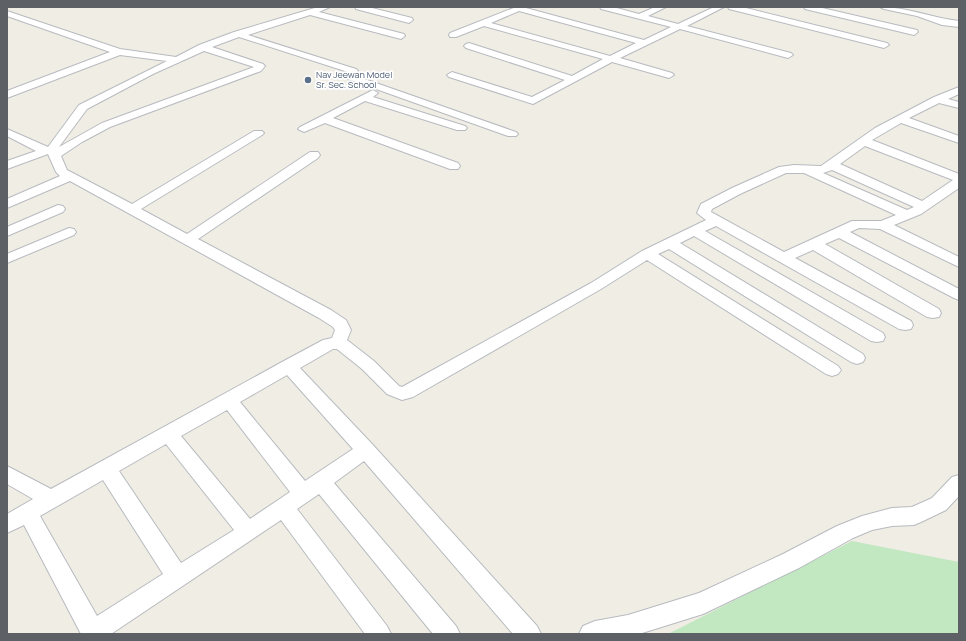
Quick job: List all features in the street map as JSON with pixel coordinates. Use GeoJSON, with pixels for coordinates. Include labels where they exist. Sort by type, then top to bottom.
{"type":"FeatureCollection","features":[{"type":"Feature","properties":{"kind":"street"},"geometry":{"type":"LineString","coordinates":[[51,152],[83,107],[175,59],[202,47],[237,34],[326,7]]}},
{"type":"Feature","properties":{"kind":"street"},"geometry":{"type":"LineString","coordinates":[[359,7],[409,20]]}},
{"type":"Feature","properties":{"kind":"street"},"geometry":{"type":"LineString","coordinates":[[604,7],[622,9],[640,16],[788,55]]}},
{"type":"Feature","properties":{"kind":"street"},"geometry":{"type":"LineString","coordinates":[[640,16],[662,7]]}},
{"type":"Feature","properties":{"kind":"street"},"geometry":{"type":"LineString","coordinates":[[452,75],[533,101],[611,59],[720,7]]}},
{"type":"Feature","properties":{"kind":"street"},"geometry":{"type":"LineString","coordinates":[[732,7],[884,45]]}},
{"type":"Feature","properties":{"kind":"street"},"geometry":{"type":"LineString","coordinates":[[808,7],[914,32]]}},
{"type":"Feature","properties":{"kind":"street"},"geometry":{"type":"LineString","coordinates":[[884,7],[919,14],[942,22],[959,24]]}},
{"type":"Feature","properties":{"kind":"street"},"geometry":{"type":"LineString","coordinates":[[453,35],[521,8],[645,43]]}},
{"type":"Feature","properties":{"kind":"street"},"geometry":{"type":"LineString","coordinates":[[309,12],[401,36]]}},
{"type":"Feature","properties":{"kind":"street"},"geometry":{"type":"LineString","coordinates":[[8,14],[120,52],[175,59]]}},
{"type":"Feature","properties":{"kind":"street"},"geometry":{"type":"LineString","coordinates":[[484,23],[669,75]]}},
{"type":"Feature","properties":{"kind":"street"},"geometry":{"type":"LineString","coordinates":[[237,34],[353,71],[351,76],[512,134]]}},
{"type":"Feature","properties":{"kind":"street"},"geometry":{"type":"LineString","coordinates":[[468,46],[572,79]]}},
{"type":"Feature","properties":{"kind":"street"},"geometry":{"type":"LineString","coordinates":[[7,165],[51,152],[106,125],[258,69],[260,66],[202,47]]}},
{"type":"Feature","properties":{"kind":"street"},"geometry":{"type":"LineString","coordinates":[[7,95],[120,52]]}},
{"type":"Feature","properties":{"kind":"street"},"geometry":{"type":"LineString","coordinates":[[304,129],[384,88]]}},
{"type":"Feature","properties":{"kind":"street"},"geometry":{"type":"LineString","coordinates":[[905,325],[704,213],[706,207],[736,191],[783,170],[791,169],[809,171],[825,169],[879,130],[938,98],[959,90]]}},
{"type":"Feature","properties":{"kind":"street"},"geometry":{"type":"LineString","coordinates":[[365,98],[461,128]]}},
{"type":"Feature","properties":{"kind":"street"},"geometry":{"type":"LineString","coordinates":[[938,98],[959,106]]}},
{"type":"Feature","properties":{"kind":"street"},"geometry":{"type":"LineString","coordinates":[[901,118],[959,140]]}},
{"type":"Feature","properties":{"kind":"street"},"geometry":{"type":"LineString","coordinates":[[325,119],[454,166]]}},
{"type":"Feature","properties":{"kind":"street"},"geometry":{"type":"LineString","coordinates":[[7,132],[51,152],[62,172],[189,239],[330,317],[340,324],[343,330],[338,343]]}},
{"type":"Feature","properties":{"kind":"street"},"geometry":{"type":"LineString","coordinates":[[133,209],[258,133]]}},
{"type":"Feature","properties":{"kind":"street"},"geometry":{"type":"LineString","coordinates":[[862,141],[959,178]]}},
{"type":"Feature","properties":{"kind":"street"},"geometry":{"type":"LineString","coordinates":[[189,239],[314,155]]}},
{"type":"Feature","properties":{"kind":"street"},"geometry":{"type":"LineString","coordinates":[[832,165],[923,206]]}},
{"type":"Feature","properties":{"kind":"street"},"geometry":{"type":"LineString","coordinates":[[809,171],[908,215]]}},
{"type":"Feature","properties":{"kind":"street"},"geometry":{"type":"LineString","coordinates":[[7,204],[71,176]]}},
{"type":"Feature","properties":{"kind":"street"},"geometry":{"type":"LineString","coordinates":[[883,225],[908,215],[959,182]]}},
{"type":"Feature","properties":{"kind":"street"},"geometry":{"type":"LineString","coordinates":[[7,232],[58,209]]}},
{"type":"Feature","properties":{"kind":"street"},"geometry":{"type":"LineString","coordinates":[[7,523],[328,344],[338,343],[343,345],[368,365],[392,390],[402,394],[577,296],[647,254],[713,222],[713,219]]}},
{"type":"Feature","properties":{"kind":"street"},"geometry":{"type":"LineString","coordinates":[[784,258],[857,224],[883,225],[956,258]]}},
{"type":"Feature","properties":{"kind":"street"},"geometry":{"type":"LineString","coordinates":[[695,231],[877,337]]}},
{"type":"Feature","properties":{"kind":"street"},"geometry":{"type":"LineString","coordinates":[[7,259],[69,232]]}},
{"type":"Feature","properties":{"kind":"street"},"geometry":{"type":"LineString","coordinates":[[842,232],[959,295]]}},
{"type":"Feature","properties":{"kind":"street"},"geometry":{"type":"LineString","coordinates":[[669,243],[857,358]]}},
{"type":"Feature","properties":{"kind":"street"},"geometry":{"type":"LineString","coordinates":[[814,244],[933,313]]}},
{"type":"Feature","properties":{"kind":"street"},"geometry":{"type":"LineString","coordinates":[[647,254],[832,370]]}},
{"type":"Feature","properties":{"kind":"street"},"geometry":{"type":"LineString","coordinates":[[288,366],[366,450],[529,634]]}},
{"type":"Feature","properties":{"kind":"street"},"geometry":{"type":"LineString","coordinates":[[229,400],[448,634]]}},
{"type":"Feature","properties":{"kind":"street"},"geometry":{"type":"LineString","coordinates":[[168,433],[248,532]]}},
{"type":"Feature","properties":{"kind":"street"},"geometry":{"type":"LineString","coordinates":[[28,512],[93,632],[248,532],[366,450]]}},
{"type":"Feature","properties":{"kind":"street"},"geometry":{"type":"LineString","coordinates":[[106,468],[178,578]]}},
{"type":"Feature","properties":{"kind":"street"},"geometry":{"type":"LineString","coordinates":[[7,474],[51,499]]}},
{"type":"Feature","properties":{"kind":"street"},"geometry":{"type":"LineString","coordinates":[[591,634],[628,626],[703,603],[791,561],[845,532],[892,517],[914,516],[939,504],[959,483]]}},
{"type":"Feature","properties":{"kind":"street"},"geometry":{"type":"LineString","coordinates":[[283,507],[379,634]]}},
{"type":"Feature","properties":{"kind":"green space"},"geometry":{"type":"Polygon","coordinates":[[[852,541],[959,562],[959,634],[668,634],[852,541]]]}},
{"type":"Feature","properties":{"kind":"place","name":"Nav Jeewan Model Sr. Sec. School"},"geometry":{"type":"Point","coordinates":[308,80]}}]}
